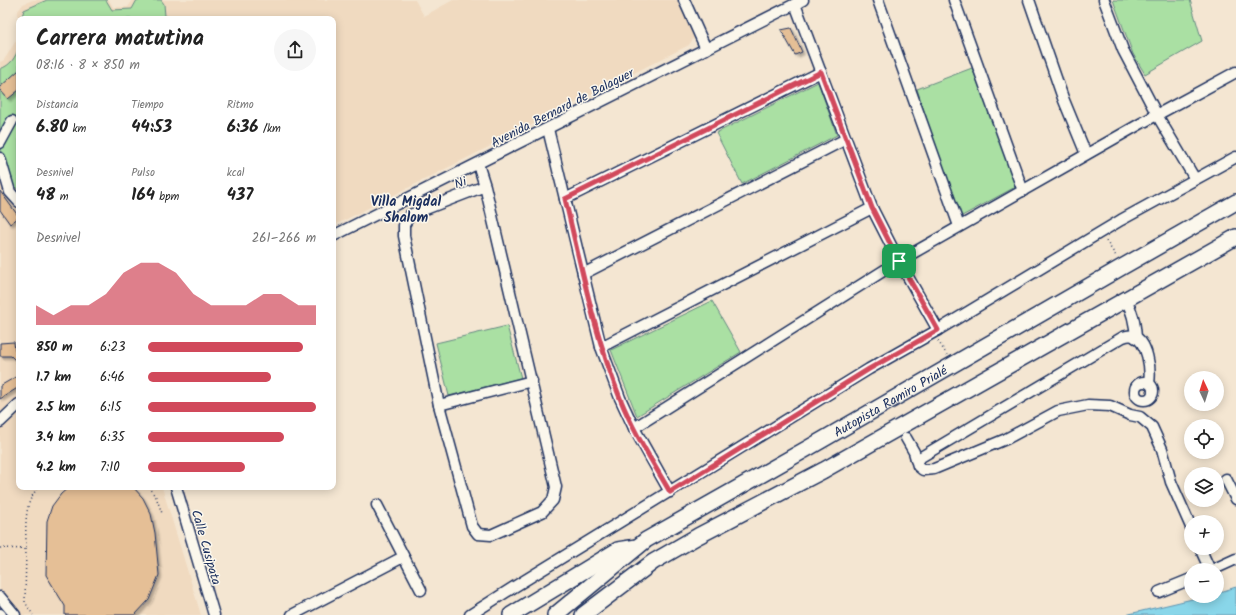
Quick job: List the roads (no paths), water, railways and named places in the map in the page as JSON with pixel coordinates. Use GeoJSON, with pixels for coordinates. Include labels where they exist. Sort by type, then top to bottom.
{"type":"FeatureCollection","features":[{"type":"Feature","properties":{"kind":"highway","name":"Autopista Ramiro Prialé"},"geometry":{"type":"LineString","coordinates":[[555,615],[646,540],[1236,202]]}},
{"type":"Feature","properties":{"kind":"highway"},"geometry":{"type":"LineString","coordinates":[[583,615],[653,562],[698,536],[824,470],[1236,237]]}},
{"type":"Feature","properties":{"kind":"highway"},"geometry":{"type":"LineString","coordinates":[[512,615],[618,550],[638,547]]}},
{"type":"Feature","properties":{"kind":"street"},"geometry":{"type":"LineString","coordinates":[[684,0],[706,49]]}},
{"type":"Feature","properties":{"kind":"street"},"geometry":{"type":"LineString","coordinates":[[878,0],[959,226]]}},
{"type":"Feature","properties":{"kind":"street"},"geometry":{"type":"LineString","coordinates":[[954,0],[1023,190]]}},
{"type":"Feature","properties":{"kind":"street"},"geometry":{"type":"LineString","coordinates":[[1029,0],[1063,98],[1086,154]]}},
{"type":"Feature","properties":{"kind":"street"},"geometry":{"type":"LineString","coordinates":[[1104,0],[1123,50],[1156,115],[1196,179]]}},
{"type":"Feature","properties":{"kind":"street"},"geometry":{"type":"LineString","coordinates":[[799,2],[821,72],[872,208],[935,332]]}},
{"type":"Feature","properties":{"kind":"street","name":"Avenida Bernard de Balaguer"},"geometry":{"type":"LineString","coordinates":[[336,235],[799,2]]}},
{"type":"Feature","properties":{"kind":"street"},"geometry":{"type":"LineString","coordinates":[[565,199],[821,72]]}},
{"type":"Feature","properties":{"kind":"street"},"geometry":{"type":"LineString","coordinates":[[634,428],[899,261],[1086,154],[1236,72]]}},
{"type":"Feature","properties":{"kind":"street"},"geometry":{"type":"LineString","coordinates":[[0,143],[12,121]]}},
{"type":"Feature","properties":{"kind":"street"},"geometry":{"type":"LineString","coordinates":[[548,129],[601,347],[620,398],[634,428],[670,492]]}},
{"type":"Feature","properties":{"kind":"street"},"geometry":{"type":"LineString","coordinates":[[583,274],[846,139]]}},
{"type":"Feature","properties":{"kind":"street"},"geometry":{"type":"LineString","coordinates":[[470,615],[514,586],[869,369],[935,332],[1101,232],[1236,157]]}},
{"type":"Feature","properties":{"kind":"street"},"geometry":{"type":"LineString","coordinates":[[0,158],[10,192],[16,199]]}},
{"type":"Feature","properties":{"kind":"street"},"geometry":{"type":"LineString","coordinates":[[478,164],[485,186],[532,381],[556,488],[553,500],[542,512],[491,535],[478,534],[472,526],[439,405],[532,381]]}},
{"type":"Feature","properties":{"kind":"street","name":"Ni"},"geometry":{"type":"LineString","coordinates":[[439,405],[404,236],[404,225],[410,215],[485,186]]}},
{"type":"Feature","properties":{"kind":"street"},"geometry":{"type":"LineString","coordinates":[[601,347],[872,208]]}},
{"type":"Feature","properties":{"kind":"street"},"geometry":{"type":"LineString","coordinates":[[1126,300],[1134,319],[1136,338]]}},
{"type":"Feature","properties":{"kind":"street"},"geometry":{"type":"LineString","coordinates":[[916,460],[1123,337],[1132,336],[1140,340],[1146,352],[1150,372],[1149,383]]}},
{"type":"Feature","properties":{"kind":"street"},"geometry":{"type":"LineString","coordinates":[[906,438],[918,466],[923,470],[934,469],[1006,439],[1058,410],[1088,405],[1110,406],[1130,415],[1140,416],[1152,427],[1162,449],[1171,482],[1186,515]]}},
{"type":"Feature","properties":{"kind":"street"},"geometry":{"type":"LineString","coordinates":[[0,422],[16,407]]}},
{"type":"Feature","properties":{"kind":"street"},"geometry":{"type":"LineString","coordinates":[[1226,479],[1236,500]]}},
{"type":"Feature","properties":{"kind":"street","name":"Calle Cusipata"},"geometry":{"type":"LineString","coordinates":[[177,490],[214,615]]}},
{"type":"Feature","properties":{"kind":"street"},"geometry":{"type":"LineString","coordinates":[[376,505],[421,590]]}},
{"type":"Feature","properties":{"kind":"street"},"geometry":{"type":"LineString","coordinates":[[292,615],[403,557]]}},
{"type":"Feature","properties":{"kind":"street"},"geometry":{"type":"LineString","coordinates":[[1224,564],[1236,559]]}},
{"type":"Feature","properties":{"kind":"street"},"geometry":{"type":"LineString","coordinates":[[1160,592],[1184,582]]}},
{"type":"Feature","properties":{"kind":"street"},"geometry":{"type":"LineString","coordinates":[[0,597],[15,615]]}},
{"type":"Feature","properties":{"kind":"water"},"geometry":{"type":"Polygon","coordinates":[[[1236,587],[1236,615],[1125,615],[1184,601],[1184,603],[1224,603],[1224,591],[1236,587]]]}},
{"type":"Feature","properties":{"kind":"district","name":"Villa Migdal Shalom"},"geometry":{"type":"Point","coordinates":[406,210]}}]}
